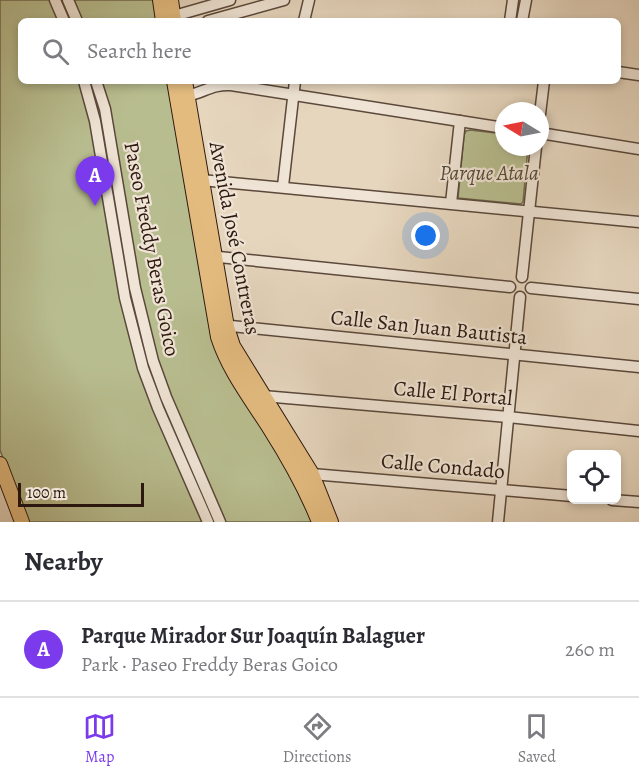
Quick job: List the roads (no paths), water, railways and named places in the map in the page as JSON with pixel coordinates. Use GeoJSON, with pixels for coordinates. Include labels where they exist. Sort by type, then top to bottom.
{"type":"FeatureCollection","features":[{"type":"Feature","properties":{"kind":"main road"},"geometry":{"type":"LineString","coordinates":[[160,0],[169,18]]}},
{"type":"Feature","properties":{"kind":"main road"},"geometry":{"type":"LineString","coordinates":[[169,18],[171,0]]}},
{"type":"Feature","properties":{"kind":"main road","name":"Avenida José Contreras"},"geometry":{"type":"LineString","coordinates":[[175,84],[209,256],[221,325],[223,352],[235,375],[305,475],[319,522]]}},
{"type":"Feature","properties":{"kind":"main road","name":"Avenida José Contreras"},"geometry":{"type":"LineString","coordinates":[[185,84],[201,180],[209,256]]}},
{"type":"Feature","properties":{"kind":"main road","name":"Avenida José Contreras"},"geometry":{"type":"LineString","coordinates":[[221,325],[263,396],[331,522]]}},
{"type":"Feature","properties":{"kind":"main road"},"geometry":{"type":"LineString","coordinates":[[0,464],[22,522]]}},
{"type":"Feature","properties":{"kind":"street"},"geometry":{"type":"LineString","coordinates":[[55,0],[63,18]]}},
{"type":"Feature","properties":{"kind":"street"},"geometry":{"type":"LineString","coordinates":[[68,0],[76,18]]}},
{"type":"Feature","properties":{"kind":"street"},"geometry":{"type":"LineString","coordinates":[[172,18],[230,0]]}},
{"type":"Feature","properties":{"kind":"street"},"geometry":{"type":"LineString","coordinates":[[219,18],[284,0]]}},
{"type":"Feature","properties":{"kind":"street"},"geometry":{"type":"LineString","coordinates":[[305,18],[309,0]]}},
{"type":"Feature","properties":{"kind":"street"},"geometry":{"type":"LineString","coordinates":[[510,18],[513,0]]}},
{"type":"Feature","properties":{"kind":"street"},"geometry":{"type":"LineString","coordinates":[[523,18],[526,0]]}},
{"type":"Feature","properties":{"kind":"street"},"geometry":{"type":"LineString","coordinates":[[621,72],[639,75]]}},
{"type":"Feature","properties":{"kind":"street","name":"Paseo Freddy Beras Goico"},"geometry":{"type":"LineString","coordinates":[[85,84],[95,121],[125,298],[143,368],[208,522]]}},
{"type":"Feature","properties":{"kind":"street","name":"Paseo Freddy Beras Goico"},"geometry":{"type":"LineString","coordinates":[[97,84],[105,109],[135,288],[153,361],[166,397],[220,522]]}},
{"type":"Feature","properties":{"kind":"street"},"geometry":{"type":"LineString","coordinates":[[187,96],[201,93],[210,86],[219,84],[495,127]]}},
{"type":"Feature","properties":{"kind":"street"},"geometry":{"type":"LineString","coordinates":[[283,186],[294,84]]}},
{"type":"Feature","properties":{"kind":"street"},"geometry":{"type":"LineString","coordinates":[[541,102],[544,84]]}},
{"type":"Feature","properties":{"kind":"street"},"geometry":{"type":"LineString","coordinates":[[451,203],[460,121]]}},
{"type":"Feature","properties":{"kind":"street"},"geometry":{"type":"LineString","coordinates":[[549,134],[639,148]]}},
{"type":"Feature","properties":{"kind":"street"},"geometry":{"type":"LineString","coordinates":[[522,277],[535,156]]}},
{"type":"Feature","properties":{"kind":"street"},"geometry":{"type":"LineString","coordinates":[[201,180],[283,186],[639,222]]}},
{"type":"Feature","properties":{"kind":"street"},"geometry":{"type":"LineString","coordinates":[[209,256],[510,287]]}},
{"type":"Feature","properties":{"kind":"street"},"geometry":{"type":"LineString","coordinates":[[522,277],[528,280],[531,288],[527,295],[520,297],[513,294],[510,287],[513,280],[522,277]]}},
{"type":"Feature","properties":{"kind":"street"},"geometry":{"type":"LineString","coordinates":[[531,288],[639,298]]}},
{"type":"Feature","properties":{"kind":"street"},"geometry":{"type":"LineString","coordinates":[[498,522],[520,297]]}},
{"type":"Feature","properties":{"kind":"street","name":"Calle San Juan Bautista"},"geometry":{"type":"LineString","coordinates":[[221,325],[639,367]]}},
{"type":"Feature","properties":{"kind":"street","name":"Calle El Portal"},"geometry":{"type":"LineString","coordinates":[[263,396],[639,431]]}},
{"type":"Feature","properties":{"kind":"street","name":"Calle Condado"},"geometry":{"type":"LineString","coordinates":[[305,475],[567,496]]}},
{"type":"Feature","properties":{"kind":"street"},"geometry":{"type":"LineString","coordinates":[[621,501],[639,502]]}},
{"type":"Feature","properties":{"kind":"place","name":"Parque Mirador Sur Joaquín Balaguer"},"geometry":{"type":"Point","coordinates":[95,206]}},
{"type":"Feature","properties":{"kind":"park label","name":"Parque Atala"},"geometry":{"type":"Point","coordinates":[489,173]}}]}
